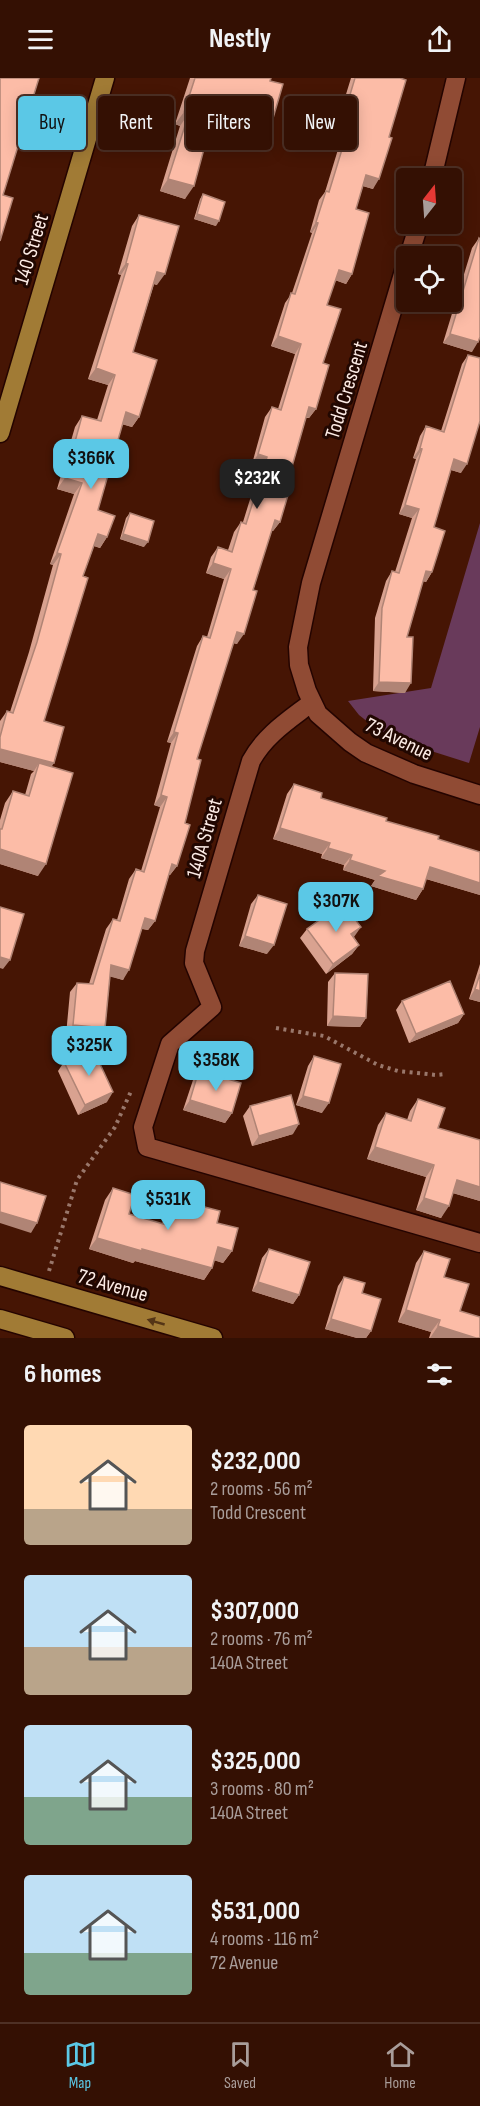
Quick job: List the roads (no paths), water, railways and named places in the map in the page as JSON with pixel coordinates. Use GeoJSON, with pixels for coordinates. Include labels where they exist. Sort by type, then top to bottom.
{"type":"FeatureCollection","features":[{"type":"Feature","properties":{"kind":"main road","name":"140 Street"},"geometry":{"type":"LineString","coordinates":[[0,433],[105,78]]}},
{"type":"Feature","properties":{"kind":"main road","name":"72 Avenue"},"geometry":{"type":"LineString","coordinates":[[0,1276],[213,1338]]}},
{"type":"Feature","properties":{"kind":"main road"},"geometry":{"type":"LineString","coordinates":[[0,1319],[65,1338]]}},
{"type":"Feature","properties":{"kind":"street"},"geometry":{"type":"LineString","coordinates":[[434,168],[456,78]]}},
{"type":"Feature","properties":{"kind":"street","name":"Todd Crescent"},"geometry":{"type":"LineString","coordinates":[[311,703],[299,665],[298,647],[303,616],[396,298]]}},
{"type":"Feature","properties":{"kind":"street","name":"73 Avenue"},"geometry":{"type":"LineString","coordinates":[[311,703],[318,714],[366,753],[414,774],[480,795]]}},
{"type":"Feature","properties":{"kind":"street","name":"140A Street"},"geometry":{"type":"LineString","coordinates":[[311,703],[272,734],[256,751],[247,772],[195,951],[194,963],[212,1007],[170,1044],[143,1127],[147,1147],[480,1243]]}}]}
